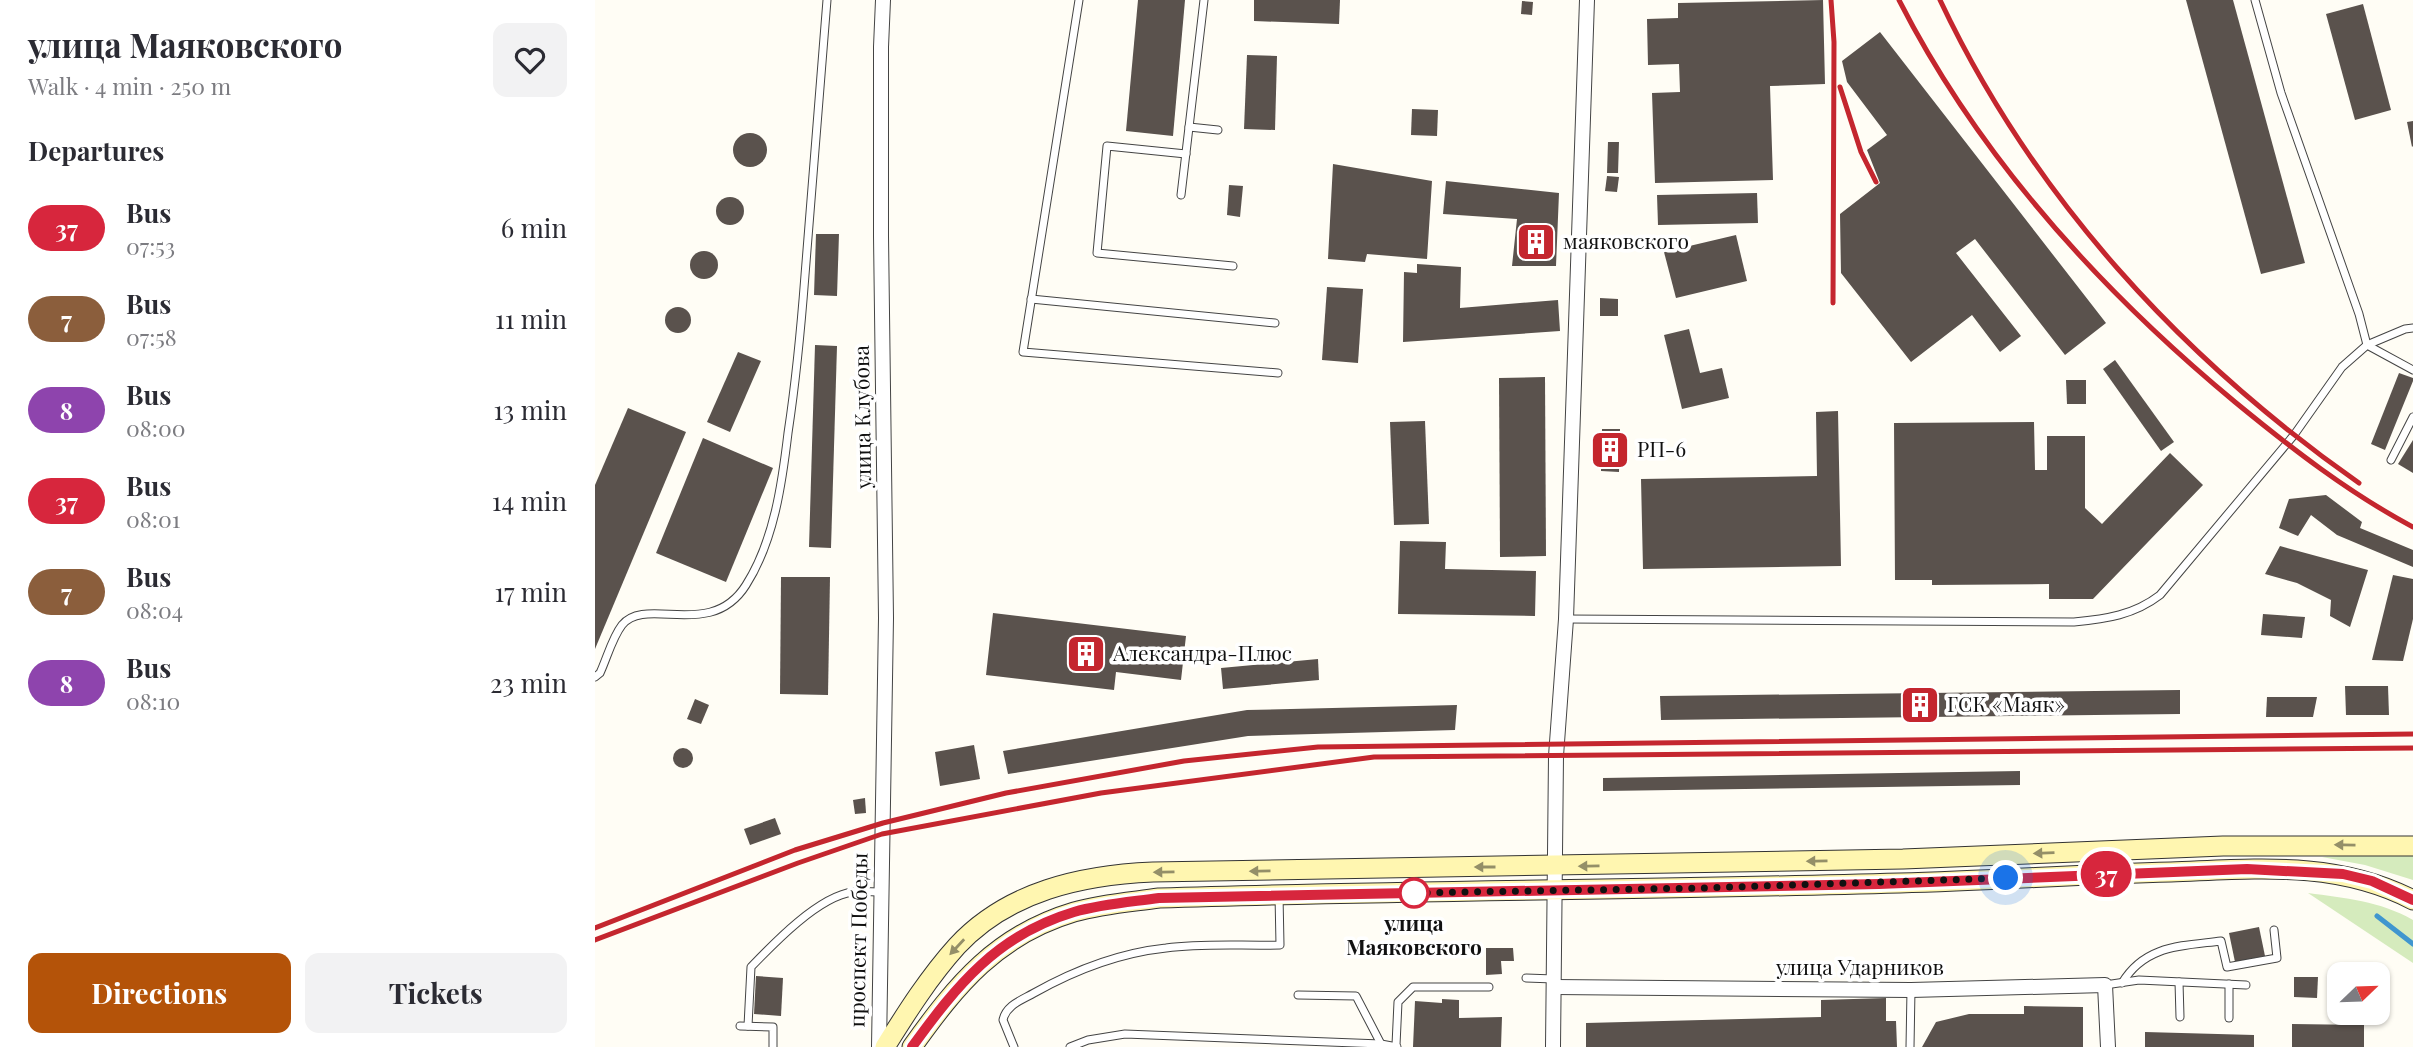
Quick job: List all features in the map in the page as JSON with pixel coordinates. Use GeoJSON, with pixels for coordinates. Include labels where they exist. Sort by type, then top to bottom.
{"type":"FeatureCollection","features":[{"type":"Feature","properties":{"kind":"main road"},"geometry":{"type":"LineString","coordinates":[[885,1047],[936,971],[959,944],[1018,901],[1059,885],[1101,875],[1903,859],[2223,846],[2413,846]]}},
{"type":"Feature","properties":{"kind":"main road"},"geometry":{"type":"LineString","coordinates":[[912,1047],[943,1004],[970,973],[1010,942],[1050,921],[1075,912],[1109,904],[1159,898],[1905,883],[2247,869],[2343,874],[2372,881],[2413,900]]}},
{"type":"Feature","properties":{"kind":"street","name":"улица Клубова"},"geometry":{"type":"LineString","coordinates":[[882,834],[886,618],[881,236],[883,0]]}},
{"type":"Feature","properties":{"kind":"street"},"geometry":{"type":"LineString","coordinates":[[1553,1047],[1556,756],[1566,620],[1587,0]]}},
{"type":"Feature","properties":{"kind":"street","name":"проспект Победы"},"geometry":{"type":"LineString","coordinates":[[879,1047],[882,834]]}},
{"type":"Feature","properties":{"kind":"street","name":"улица Ударников"},"geometry":{"type":"LineString","coordinates":[[1554,983],[1911,990],[2105,985]]}},
{"type":"Feature","properties":{"kind":"street"},"geometry":{"type":"LineString","coordinates":[[2105,985],[2108,1047]]}},
{"type":"Feature","properties":{"kind":"lane"},"geometry":{"type":"LineString","coordinates":[[595,677],[600,673],[623,624],[646,614],[708,614],[730,604],[746,586],[763,551],[781,485],[798,367],[827,0]]}},
{"type":"Feature","properties":{"kind":"lane"},"geometry":{"type":"LineString","coordinates":[[1079,0],[1023,352],[1278,373]]}},
{"type":"Feature","properties":{"kind":"lane"},"geometry":{"type":"LineString","coordinates":[[1181,195],[1204,0]]}},
{"type":"Feature","properties":{"kind":"lane"},"geometry":{"type":"LineString","coordinates":[[2255,0],[2281,93],[2359,314],[2367,345],[2413,370]]}},
{"type":"Feature","properties":{"kind":"lane"},"geometry":{"type":"LineString","coordinates":[[1189,127],[1218,130]]}},
{"type":"Feature","properties":{"kind":"lane"},"geometry":{"type":"LineString","coordinates":[[1186,154],[1107,146],[1097,253],[1233,266]]}},
{"type":"Feature","properties":{"kind":"lane"},"geometry":{"type":"LineString","coordinates":[[1031,299],[1275,323]]}},
{"type":"Feature","properties":{"kind":"lane"},"geometry":{"type":"LineString","coordinates":[[1566,620],[2074,622],[2127,614],[2145,607],[2160,595],[2294,435],[2342,367],[2367,345],[2413,328]]}},
{"type":"Feature","properties":{"kind":"lane"},"geometry":{"type":"LineString","coordinates":[[2391,460],[2413,417]]}},
{"type":"Feature","properties":{"kind":"lane"},"geometry":{"type":"LineString","coordinates":[[773,1047],[773,1027],[744,1026],[751,967],[773,944],[831,900],[852,892],[881,892]]}},
{"type":"Feature","properties":{"kind":"lane"},"geometry":{"type":"LineString","coordinates":[[1014,1047],[1003,1020],[1008,1008],[1052,982],[1088,967],[1127,954],[1168,947],[1280,945],[1279,895]]}},
{"type":"Feature","properties":{"kind":"lane"},"geometry":{"type":"LineString","coordinates":[[2122,983],[2129,971],[2159,950],[2221,941],[2227,967],[2277,958],[2274,930]]}},
{"type":"Feature","properties":{"kind":"lane"},"geometry":{"type":"LineString","coordinates":[[1526,978],[1554,983]]}},
{"type":"Feature","properties":{"kind":"lane"},"geometry":{"type":"LineString","coordinates":[[2105,985],[2139,980],[2246,985]]}},
{"type":"Feature","properties":{"kind":"lane"},"geometry":{"type":"LineString","coordinates":[[2179,982],[2179,1017]]}},
{"type":"Feature","properties":{"kind":"lane"},"geometry":{"type":"LineString","coordinates":[[2229,984],[2229,1018]]}},
{"type":"Feature","properties":{"kind":"lane"},"geometry":{"type":"LineString","coordinates":[[1070,1047],[1088,1040],[1125,1034],[1396,1046],[1398,1002],[1413,987],[1489,987]]}},
{"type":"Feature","properties":{"kind":"lane"},"geometry":{"type":"LineString","coordinates":[[1910,1047],[1911,990]]}},
{"type":"Feature","properties":{"kind":"lane"},"geometry":{"type":"LineString","coordinates":[[1299,995],[1356,996],[1381,1044]]}},
{"type":"Feature","properties":{"kind":"green space"},"geometry":{"type":"Polygon","coordinates":[[[2413,855],[2413,880],[2365,865],[2322,857],[2413,855]]]}},
{"type":"Feature","properties":{"kind":"green space"},"geometry":{"type":"Polygon","coordinates":[[[2308,893],[2375,904],[2413,920],[2413,963],[2308,893]]]}},
{"type":"Feature","properties":{"kind":"building"},"geometry":{"type":"Polygon","coordinates":[[[1138,0],[1185,0],[1173,136],[1126,131],[1138,0]]]}},
{"type":"Feature","properties":{"kind":"building"},"geometry":{"type":"Polygon","coordinates":[[[1254,0],[1340,0],[1339,24],[1254,21],[1254,0]]]}},
{"type":"Feature","properties":{"kind":"building"},"geometry":{"type":"Polygon","coordinates":[[[1823,0],[1825,84],[1770,86],[1773,180],[1655,183],[1652,93],[1680,92],[1679,64],[1648,65],[1647,19],[1678,18],[1678,3],[1823,0]]]}},
{"type":"Feature","properties":{"kind":"building"},"geometry":{"type":"Polygon","coordinates":[[[2186,0],[2233,0],[2305,263],[2261,274],[2186,0]]]}},
{"type":"Feature","properties":{"kind":"building"},"geometry":{"type":"Polygon","coordinates":[[[1522,1],[1533,2],[1532,15],[1521,14],[1522,1]]]}},
{"type":"Feature","properties":{"kind":"building"},"geometry":{"type":"Polygon","coordinates":[[[2363,4],[2391,110],[2355,120],[2326,14],[2363,4]]]}},
{"type":"Feature","properties":{"kind":"building"},"geometry":{"type":"Polygon","coordinates":[[[1880,32],[2106,323],[2065,355],[1975,239],[1956,253],[2021,336],[2000,352],[1972,315],[1911,362],[1841,273],[1840,214],[1880,183],[1867,150],[1887,135],[1847,82],[1842,61],[1880,32]]]}},
{"type":"Feature","properties":{"kind":"building"},"geometry":{"type":"Polygon","coordinates":[[[1247,55],[1277,56],[1275,130],[1244,129],[1247,55]]]}},
{"type":"Feature","properties":{"kind":"building"},"geometry":{"type":"Polygon","coordinates":[[[1412,109],[1438,110],[1437,136],[1411,135],[1412,109]]]}},
{"type":"Feature","properties":{"kind":"building"},"geometry":{"type":"Polygon","coordinates":[[[2413,121],[2413,146],[2412,147],[2407,122],[2413,121]]]}},
{"type":"Feature","properties":{"kind":"building"},"geometry":{"type":"Polygon","coordinates":[[[750,133],[762,138],[767,150],[762,162],[750,167],[738,162],[733,150],[738,138],[750,133]]]}},
{"type":"Feature","properties":{"kind":"building"},"geometry":{"type":"Polygon","coordinates":[[[1608,142],[1619,142],[1618,173],[1607,173],[1608,142]]]}},
{"type":"Feature","properties":{"kind":"building"},"geometry":{"type":"Polygon","coordinates":[[[1333,164],[1432,181],[1427,259],[1367,254],[1365,262],[1328,259],[1333,164]]]}},
{"type":"Feature","properties":{"kind":"building"},"geometry":{"type":"Polygon","coordinates":[[[1607,176],[1619,177],[1617,192],[1605,191],[1607,176]]]}},
{"type":"Feature","properties":{"kind":"building","name":"маяковского"},"geometry":{"type":"Polygon","coordinates":[[[1446,181],[1559,193],[1556,266],[1512,266],[1517,219],[1443,214],[1446,181]]]}},
{"type":"Feature","properties":{"kind":"building"},"geometry":{"type":"Polygon","coordinates":[[[1229,185],[1243,186],[1240,217],[1227,215],[1229,185]]]}},
{"type":"Feature","properties":{"kind":"building"},"geometry":{"type":"Polygon","coordinates":[[[1757,193],[1758,223],[1658,225],[1657,195],[1757,193]]]}},
{"type":"Feature","properties":{"kind":"building"},"geometry":{"type":"Polygon","coordinates":[[[730,197],[740,201],[744,211],[740,221],[730,225],[720,221],[716,211],[720,201],[730,197]]]}},
{"type":"Feature","properties":{"kind":"building"},"geometry":{"type":"Polygon","coordinates":[[[816,234],[839,234],[837,296],[814,295],[816,234]]]}},
{"type":"Feature","properties":{"kind":"building"},"geometry":{"type":"Polygon","coordinates":[[[1736,235],[1747,281],[1676,298],[1664,252],[1736,235]]]}},
{"type":"Feature","properties":{"kind":"building"},"geometry":{"type":"Polygon","coordinates":[[[704,251],[714,255],[718,265],[714,275],[704,279],[694,275],[690,265],[694,255],[704,251]]]}},
{"type":"Feature","properties":{"kind":"building"},"geometry":{"type":"Polygon","coordinates":[[[1417,264],[1461,267],[1460,308],[1558,300],[1560,331],[1403,342],[1404,272],[1417,273],[1417,264]]]}},
{"type":"Feature","properties":{"kind":"building"},"geometry":{"type":"Polygon","coordinates":[[[1327,287],[1363,289],[1358,363],[1322,360],[1327,287]]]}},
{"type":"Feature","properties":{"kind":"building"},"geometry":{"type":"Polygon","coordinates":[[[1600,298],[1618,299],[1618,316],[1600,316],[1600,298]]]}},
{"type":"Feature","properties":{"kind":"building"},"geometry":{"type":"Polygon","coordinates":[[[678,307],[688,310],[691,320],[688,330],[678,333],[668,330],[665,320],[668,310],[678,307]]]}},
{"type":"Feature","properties":{"kind":"building"},"geometry":{"type":"Polygon","coordinates":[[[1689,329],[1700,373],[1722,368],[1729,398],[1682,409],[1664,335],[1689,329]]]}},
{"type":"Feature","properties":{"kind":"building"},"geometry":{"type":"Polygon","coordinates":[[[815,345],[837,346],[831,548],[809,547],[815,345]]]}},
{"type":"Feature","properties":{"kind":"building"},"geometry":{"type":"Polygon","coordinates":[[[738,352],[761,361],[730,432],[707,422],[738,352]]]}},
{"type":"Feature","properties":{"kind":"building"},"geometry":{"type":"Polygon","coordinates":[[[2115,360],[2174,442],[2161,451],[2103,369],[2115,360]]]}},
{"type":"Feature","properties":{"kind":"building"},"geometry":{"type":"Polygon","coordinates":[[[2399,373],[2413,378],[2413,381],[2385,450],[2371,444],[2399,373]]]}},
{"type":"Feature","properties":{"kind":"building"},"geometry":{"type":"Polygon","coordinates":[[[1545,377],[1546,556],[1500,557],[1499,378],[1545,377]]]}},
{"type":"Feature","properties":{"kind":"building"},"geometry":{"type":"Polygon","coordinates":[[[2066,380],[2086,380],[2086,404],[2067,404],[2066,380]]]}},
{"type":"Feature","properties":{"kind":"building"},"geometry":{"type":"Polygon","coordinates":[[[628,408],[686,432],[595,649],[595,485],[628,408]]]}},
{"type":"Feature","properties":{"kind":"building"},"geometry":{"type":"Polygon","coordinates":[[[1838,411],[1841,566],[1643,569],[1641,479],[1817,476],[1816,412],[1838,411]]]}},
{"type":"Feature","properties":{"kind":"building"},"geometry":{"type":"Polygon","coordinates":[[[1425,421],[1429,524],[1394,525],[1390,422],[1425,421]]]}},
{"type":"Feature","properties":{"kind":"building"},"geometry":{"type":"Polygon","coordinates":[[[2034,422],[2035,470],[2047,470],[2047,436],[2085,436],[2085,508],[2102,524],[2170,453],[2203,485],[2093,599],[2049,599],[2049,584],[1932,585],[1932,580],[1895,580],[1894,423],[2034,422]]]}},
{"type":"Feature","properties":{"kind":"building","name":"РП-6"},"geometry":{"type":"Polygon","coordinates":[[[1602,429],[1620,429],[1619,472],[1601,471],[1602,429]]]}},
{"type":"Feature","properties":{"kind":"building"},"geometry":{"type":"Polygon","coordinates":[[[703,438],[773,468],[726,582],[656,553],[703,438]]]}},
{"type":"Feature","properties":{"kind":"building"},"geometry":{"type":"Polygon","coordinates":[[[2413,440],[2413,473],[2398,464],[2413,440]]]}},
{"type":"Feature","properties":{"kind":"building"},"geometry":{"type":"Polygon","coordinates":[[[2326,495],[2362,522],[2360,528],[2413,550],[2413,567],[2337,535],[2311,515],[2298,536],[2279,528],[2289,499],[2326,495]]]}},
{"type":"Feature","properties":{"kind":"building"},"geometry":{"type":"Polygon","coordinates":[[[1400,541],[1446,542],[1445,569],[1536,571],[1535,616],[1398,614],[1400,541]]]}},
{"type":"Feature","properties":{"kind":"building"},"geometry":{"type":"Polygon","coordinates":[[[2280,546],[2368,570],[2350,627],[2330,616],[2331,600],[2297,583],[2265,574],[2280,546]]]}},
{"type":"Feature","properties":{"kind":"building"},"geometry":{"type":"Polygon","coordinates":[[[2393,575],[2413,579],[2413,619],[2403,661],[2372,660],[2393,575]]]}},
{"type":"Feature","properties":{"kind":"building"},"geometry":{"type":"Polygon","coordinates":[[[781,577],[830,577],[828,695],[780,694],[781,577]]]}},
{"type":"Feature","properties":{"kind":"building","name":"Александра-Плюс"},"geometry":{"type":"Polygon","coordinates":[[[993,613],[1186,636],[1181,680],[1116,672],[1114,690],[986,675],[993,613]]]}},
{"type":"Feature","properties":{"kind":"building"},"geometry":{"type":"Polygon","coordinates":[[[2263,614],[2305,617],[2302,638],[2261,635],[2263,614]]]}},
{"type":"Feature","properties":{"kind":"building"},"geometry":{"type":"Polygon","coordinates":[[[1318,659],[1319,680],[1223,689],[1221,668],[1318,659]]]}},
{"type":"Feature","properties":{"kind":"building"},"geometry":{"type":"Polygon","coordinates":[[[2345,686],[2388,686],[2389,715],[2346,715],[2345,686]]]}},
{"type":"Feature","properties":{"kind":"building","name":"ГСК «Маяк»"},"geometry":{"type":"Polygon","coordinates":[[[2180,690],[2180,714],[1661,720],[1660,696],[2180,690]]]}},
{"type":"Feature","properties":{"kind":"building"},"geometry":{"type":"Polygon","coordinates":[[[2267,697],[2317,697],[2313,717],[2266,717],[2267,697]]]}},
{"type":"Feature","properties":{"kind":"building"},"geometry":{"type":"Polygon","coordinates":[[[695,699],[709,705],[701,724],[687,719],[695,699]]]}},
{"type":"Feature","properties":{"kind":"building"},"geometry":{"type":"Polygon","coordinates":[[[1457,705],[1455,730],[1248,736],[1008,774],[1003,751],[1247,710],[1457,705]]]}},
{"type":"Feature","properties":{"kind":"building"},"geometry":{"type":"Polygon","coordinates":[[[974,745],[980,779],[940,786],[935,752],[974,745]]]}},
{"type":"Feature","properties":{"kind":"building"},"geometry":{"type":"Polygon","coordinates":[[[683,748],[690,751],[693,758],[690,765],[683,768],[676,765],[673,758],[676,751],[683,748]]]}},
{"type":"Feature","properties":{"kind":"building"},"geometry":{"type":"Polygon","coordinates":[[[2020,771],[2020,785],[1603,791],[1603,778],[2020,771]]]}},
{"type":"Feature","properties":{"kind":"building"},"geometry":{"type":"Polygon","coordinates":[[[865,798],[866,813],[855,814],[853,800],[865,798]]]}},
{"type":"Feature","properties":{"kind":"building"},"geometry":{"type":"Polygon","coordinates":[[[775,818],[781,834],[750,845],[744,829],[775,818]]]}},
{"type":"Feature","properties":{"kind":"building"},"geometry":{"type":"Polygon","coordinates":[[[2259,927],[2265,956],[2235,962],[2229,933],[2259,927]]]}},
{"type":"Feature","properties":{"kind":"building"},"geometry":{"type":"Polygon","coordinates":[[[1486,948],[1513,948],[1514,961],[1501,961],[1502,974],[1486,975],[1486,948]]]}},
{"type":"Feature","properties":{"kind":"building"},"geometry":{"type":"Polygon","coordinates":[[[756,976],[783,978],[781,1016],[754,1014],[756,976]]]}},
{"type":"Feature","properties":{"kind":"building"},"geometry":{"type":"Polygon","coordinates":[[[2294,977],[2318,977],[2317,998],[2294,997],[2294,977]]]}},
{"type":"Feature","properties":{"kind":"building"},"geometry":{"type":"Polygon","coordinates":[[[1886,998],[1886,1021],[1896,1021],[1897,1047],[1586,1047],[1586,1023],[1821,1017],[1821,1000],[1886,998]]]}},
{"type":"Feature","properties":{"kind":"building"},"geometry":{"type":"Polygon","coordinates":[[[1442,999],[1459,1000],[1459,1018],[1502,1017],[1501,1047],[1413,1047],[1415,1001],[1442,1003],[1442,999]]]}},
{"type":"Feature","properties":{"kind":"building"},"geometry":{"type":"Polygon","coordinates":[[[2024,1006],[2083,1007],[2083,1047],[1922,1047],[1936,1022],[1969,1014],[2024,1014],[2024,1006]]]}},
{"type":"Feature","properties":{"kind":"building"},"geometry":{"type":"Polygon","coordinates":[[[2292,1024],[2364,1026],[2364,1047],[2292,1047],[2292,1024]]]}},
{"type":"Feature","properties":{"kind":"building"},"geometry":{"type":"Polygon","coordinates":[[[2145,1032],[2254,1035],[2254,1047],[2145,1047],[2145,1032]]]}},
{"type":"Feature","properties":{"kind":"waterway"},"geometry":{"type":"LineString","coordinates":[[2377,916],[2413,944]]}},
{"type":"Feature","properties":{"kind":"railway"},"geometry":{"type":"LineString","coordinates":[[1831,0],[1834,42],[1833,303]]}},
{"type":"Feature","properties":{"kind":"railway"},"geometry":{"type":"LineString","coordinates":[[1899,0],[1966,113],[2046,218],[2090,267],[2185,359],[2256,419],[2343,485],[2413,527]]}},
{"type":"Feature","properties":{"kind":"railway"},"geometry":{"type":"LineString","coordinates":[[1940,0],[1977,72],[2020,141],[2067,206],[2118,268],[2173,327],[2232,382],[2294,434],[2359,483]]}},
{"type":"Feature","properties":{"kind":"railway"},"geometry":{"type":"LineString","coordinates":[[1840,87],[1861,152],[1876,182]]}},
{"type":"Feature","properties":{"kind":"railway"},"geometry":{"type":"LineString","coordinates":[[595,928],[795,850],[883,823],[1006,793],[1184,761],[1318,747],[2413,734]]}},
{"type":"Feature","properties":{"kind":"railway"},"geometry":{"type":"LineString","coordinates":[[595,940],[882,834],[1101,793],[1374,757],[2413,748]]}},
{"type":"Feature","properties":{"kind":"bus line","name":"37"},"geometry":{"type":"LineString","coordinates":[[912,1047],[943,1004],[970,973],[1023,934],[1075,912],[1109,904],[1159,898],[1879,884],[2247,869],[2343,874],[2372,881],[2413,900]]}},
{"type":"Feature","properties":{"kind":"place","name":"маяковского"},"geometry":{"type":"Point","coordinates":[1536,242]}},
{"type":"Feature","properties":{"kind":"place","name":"РП-6"},"geometry":{"type":"Point","coordinates":[1610,450]}},
{"type":"Feature","properties":{"kind":"place","name":"Александра-Плюс"},"geometry":{"type":"Point","coordinates":[1086,654]}},
{"type":"Feature","properties":{"kind":"place","name":"ГСК «Маяк»"},"geometry":{"type":"Point","coordinates":[1920,705]}},
{"type":"Feature","properties":{"kind":"place","name":"улица Маяковского"},"geometry":{"type":"Point","coordinates":[1414,893]}},
{"type":"Feature","properties":{"kind":"route"},"geometry":{"type":"LineString","coordinates":[[1414,893],[1408,893],[1905,883],[2006,878]]}}]}
